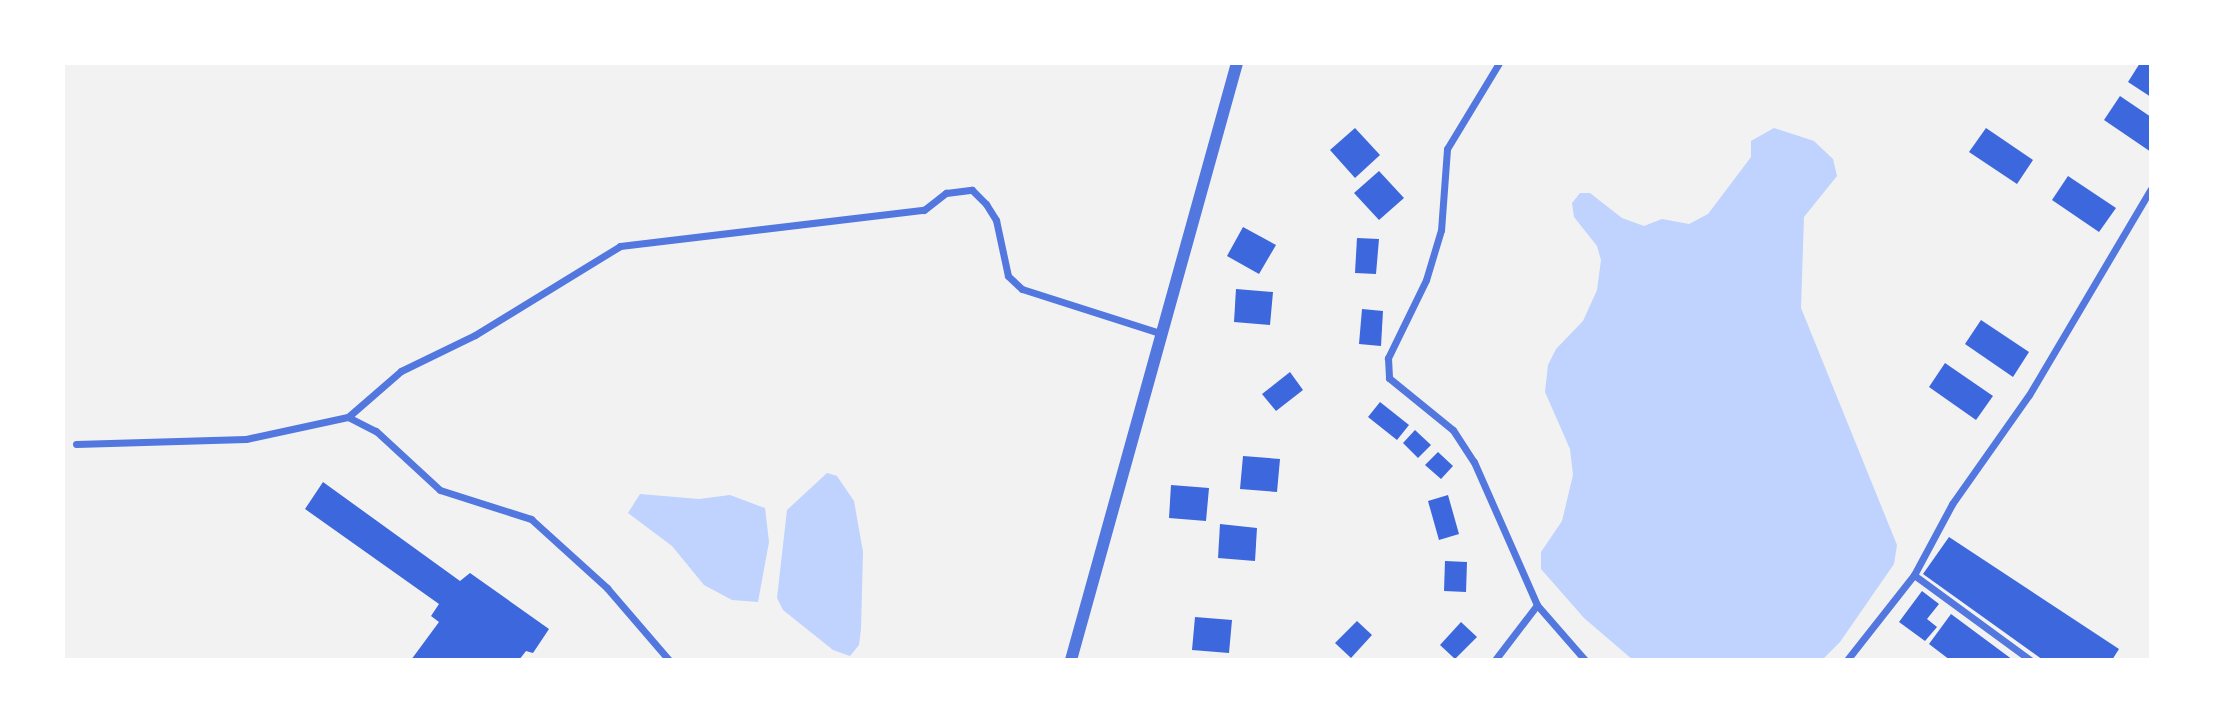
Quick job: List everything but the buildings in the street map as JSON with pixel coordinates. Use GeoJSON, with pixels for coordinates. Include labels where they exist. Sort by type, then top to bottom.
{"type":"FeatureCollection","features":[{"type":"Feature","properties":{"kind":"street"},"geometry":{"type":"LineString","coordinates":[[1071,660],[1237,63]]}},
{"type":"Feature","properties":{"kind":"street"},"geometry":{"type":"LineString","coordinates":[[1499,63],[1447,149],[1441,230],[1426,280],[1388,358],[1389,378],[1453,430],[1474,462],[1537,605],[1585,660]]}},
{"type":"Feature","properties":{"kind":"street"},"geometry":{"type":"LineString","coordinates":[[1847,660],[1913,575],[1952,503],[2029,395],[2151,189]]}},
{"type":"Feature","properties":{"kind":"street"},"geometry":{"type":"LineString","coordinates":[[76,444],[246,439],[348,417],[401,371],[475,335],[620,246],[924,210],[946,193],[972,190],[986,204],[996,220],[1008,276],[1022,289],[1160,333]]}},
{"type":"Feature","properties":{"kind":"street"},"geometry":{"type":"LineString","coordinates":[[348,417],[376,431],[440,490],[531,519],[607,588],[669,660]]}},
{"type":"Feature","properties":{"kind":"street"},"geometry":{"type":"LineString","coordinates":[[1913,575],[2030,660]]}},
{"type":"Feature","properties":{"kind":"street"},"geometry":{"type":"LineString","coordinates":[[1495,660],[1537,605]]}},
{"type":"Feature","properties":{"kind":"water"},"geometry":{"type":"Polygon","coordinates":[[[1774,128],[1814,141],[1833,159],[1837,176],[1804,217],[1801,308],[1897,545],[1894,564],[1840,642],[1822,660],[1633,660],[1584,618],[1541,569],[1541,552],[1562,521],[1573,475],[1570,449],[1545,392],[1548,365],[1556,349],[1583,321],[1597,290],[1601,260],[1597,246],[1574,217],[1572,203],[1580,193],[1590,193],[1622,218],[1644,226],[1662,219],[1689,224],[1708,214],[1751,157],[1751,141],[1774,128]]]}},
{"type":"Feature","properties":{"kind":"water"},"geometry":{"type":"Polygon","coordinates":[[[827,473],[837,476],[854,501],[863,552],[859,645],[850,656],[833,650],[783,610],[777,598],[787,510],[827,473]]]}},
{"type":"Feature","properties":{"kind":"water"},"geometry":{"type":"Polygon","coordinates":[[[640,494],[699,499],[730,495],[765,508],[769,542],[758,602],[732,600],[704,585],[672,546],[628,513],[640,494]]]}}]}
